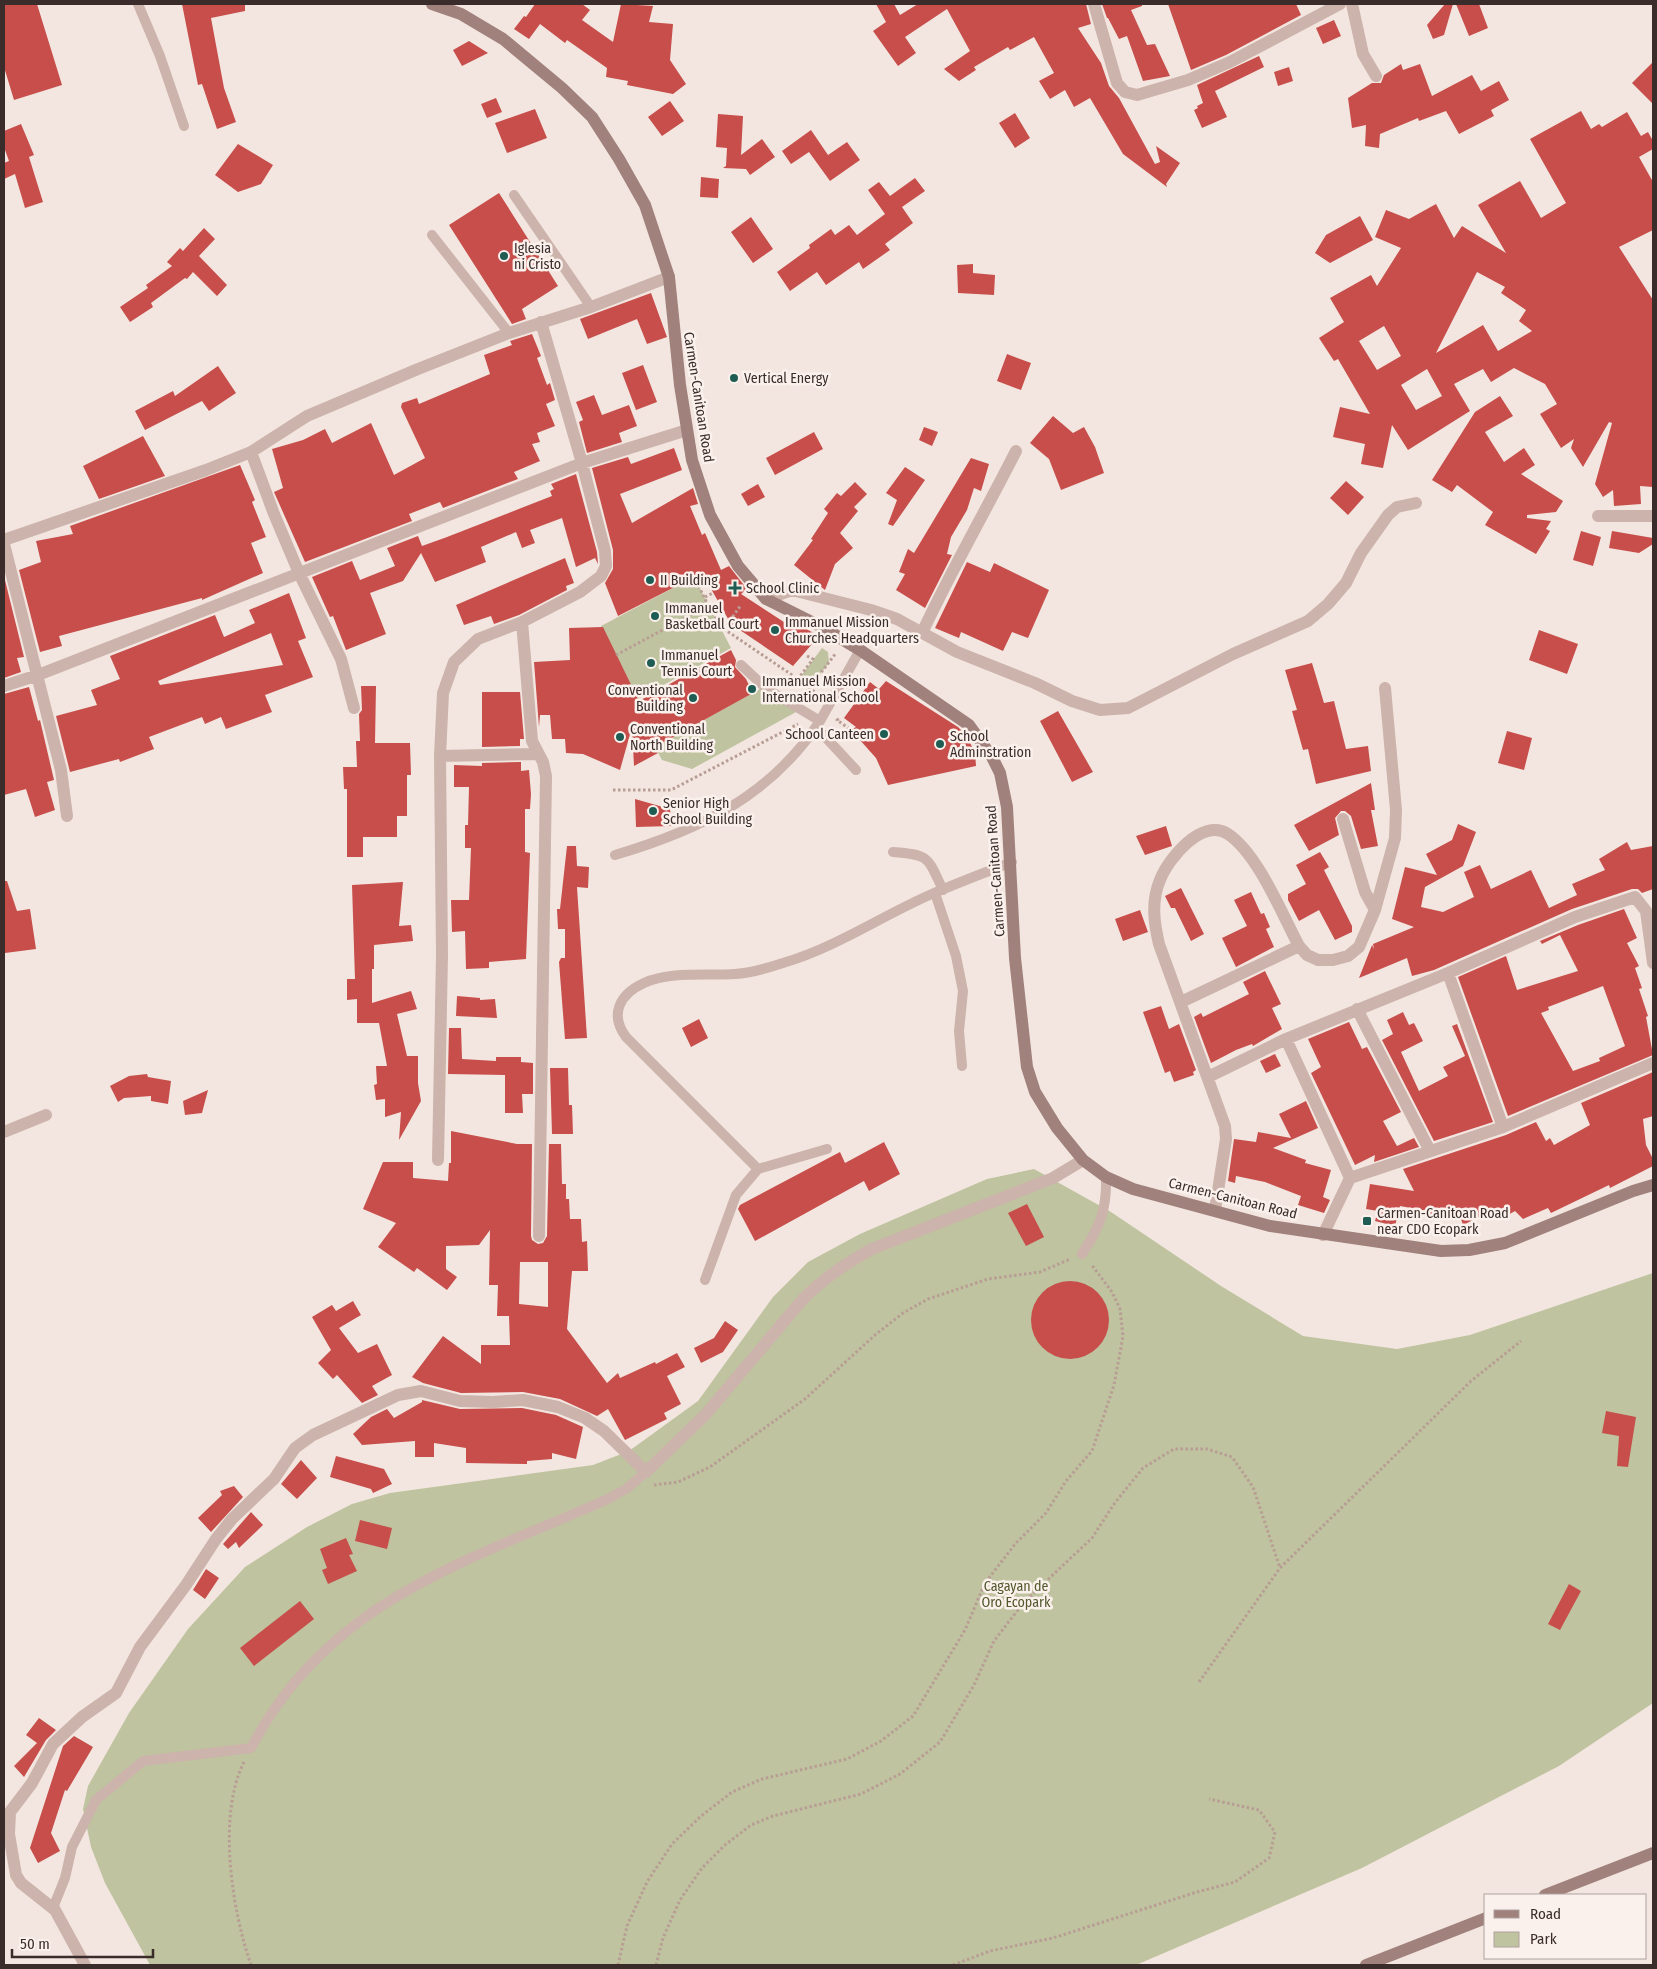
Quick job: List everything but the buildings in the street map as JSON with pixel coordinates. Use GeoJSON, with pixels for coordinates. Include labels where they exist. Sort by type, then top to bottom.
{"type":"FeatureCollection","features":[{"type":"Feature","properties":{"kind":"main road","name":"Carmen-Canitoan Road"},"geometry":{"type":"LineString","coordinates":[[432,4],[462,14],[503,39],[555,81],[592,117],[620,159],[645,205],[669,277],[680,385],[692,460],[710,515],[738,566],[766,599],[844,640],[970,725],[982,741],[1000,772],[1008,807],[1015,958],[1027,1067],[1035,1092],[1045,1111],[1083,1160],[1106,1177],[1134,1189],[1270,1226],[1441,1251],[1469,1250],[1505,1243],[1632,1191],[1653,1185]]}},
{"type":"Feature","properties":{"kind":"main road"},"geometry":{"type":"LineString","coordinates":[[1548,1894],[1653,1853]]}},
{"type":"Feature","properties":{"kind":"main road"},"geometry":{"type":"LineString","coordinates":[[1366,1965],[1484,1919]]}},
{"type":"Feature","properties":{"kind":"street"},"geometry":{"type":"LineString","coordinates":[[1094,4],[1104,31],[1117,83],[1125,92],[1136,95],[1188,80],[1230,62],[1340,4]]}},
{"type":"Feature","properties":{"kind":"street"},"geometry":{"type":"LineString","coordinates":[[1352,4],[1363,54],[1376,76]]}},
{"type":"Feature","properties":{"kind":"street"},"geometry":{"type":"LineString","coordinates":[[4,540],[206,470],[251,452],[307,416],[418,369],[541,322],[591,307],[669,277]]}},
{"type":"Feature","properties":{"kind":"street"},"geometry":{"type":"LineString","coordinates":[[438,1160],[442,955],[440,756],[443,693],[454,662],[478,639],[522,622],[590,586],[601,576],[606,566],[605,551],[582,463],[541,322]]}},
{"type":"Feature","properties":{"kind":"street"},"geometry":{"type":"LineString","coordinates":[[4,686],[38,675],[582,463],[687,430]]}},
{"type":"Feature","properties":{"kind":"street"},"geometry":{"type":"LineString","coordinates":[[922,634],[946,580],[980,523],[1016,451]]}},
{"type":"Feature","properties":{"kind":"street"},"geometry":{"type":"LineString","coordinates":[[251,452],[299,573],[341,659],[354,708]]}},
{"type":"Feature","properties":{"kind":"street"},"geometry":{"type":"LineString","coordinates":[[766,599],[785,591],[801,592],[897,619],[957,652],[1036,683],[1072,701],[1100,710],[1128,708],[1242,650],[1308,621],[1328,604],[1346,583],[1361,553],[1388,515],[1397,507],[1416,502]]}},
{"type":"Feature","properties":{"kind":"street"},"geometry":{"type":"LineString","coordinates":[[1598,516],[1653,516]]}},
{"type":"Feature","properties":{"kind":"street"},"geometry":{"type":"LineString","coordinates":[[4,544],[62,770],[67,816]]}},
{"type":"Feature","properties":{"kind":"street"},"geometry":{"type":"LineString","coordinates":[[522,622],[532,741],[537,754],[543,762],[546,776],[539,1236]]}},
{"type":"Feature","properties":{"kind":"street"},"geometry":{"type":"LineString","coordinates":[[1215,1210],[1226,1139],[1225,1126],[1159,944],[1154,922],[1159,881],[1172,859],[1196,836],[1210,830],[1227,834],[1250,857],[1264,878],[1299,946],[1307,955],[1318,960],[1333,960],[1348,956],[1359,946],[1375,910],[1395,838],[1396,810],[1385,688]]}},
{"type":"Feature","properties":{"kind":"street"},"geometry":{"type":"LineString","coordinates":[[440,756],[537,754]]}},
{"type":"Feature","properties":{"kind":"street"},"geometry":{"type":"LineString","coordinates":[[1343,819],[1365,892],[1375,910]]}},
{"type":"Feature","properties":{"kind":"street"},"geometry":{"type":"LineString","coordinates":[[1208,1077],[1286,1039],[1357,1009],[1448,973],[1575,918],[1635,897],[1646,911],[1653,963]]}},
{"type":"Feature","properties":{"kind":"street"},"geometry":{"type":"LineString","coordinates":[[1181,1002],[1299,946]]}},
{"type":"Feature","properties":{"kind":"street"},"geometry":{"type":"LineString","coordinates":[[1448,973],[1503,1127]]}},
{"type":"Feature","properties":{"kind":"street"},"geometry":{"type":"LineString","coordinates":[[1357,1009],[1430,1151]]}},
{"type":"Feature","properties":{"kind":"street"},"geometry":{"type":"LineString","coordinates":[[1286,1039],[1350,1178]]}},
{"type":"Feature","properties":{"kind":"street"},"geometry":{"type":"LineString","coordinates":[[1323,1235],[1350,1178],[1503,1127],[1653,1063]]}},
{"type":"Feature","properties":{"kind":"street"},"geometry":{"type":"LineString","coordinates":[[4,1132],[46,1115]]}},
{"type":"Feature","properties":{"kind":"street"},"geometry":{"type":"LineString","coordinates":[[86,1965],[66,1927],[53,1908],[21,1883],[16,1875],[9,1834],[10,1812],[37,1775],[53,1744],[82,1717],[116,1692],[140,1647],[186,1585],[216,1539],[232,1518],[274,1479],[295,1448],[313,1435],[398,1395],[421,1391],[460,1401],[493,1402],[523,1400],[558,1407],[585,1418],[604,1431],[646,1472],[706,1414],[803,1299],[820,1282],[846,1262],[872,1249],[1053,1178],[1083,1160]]}},
{"type":"Feature","properties":{"kind":"lane"},"geometry":{"type":"LineString","coordinates":[[138,4],[160,56],[184,126]]}},
{"type":"Feature","properties":{"kind":"lane"},"geometry":{"type":"LineString","coordinates":[[514,195],[591,307]]}},
{"type":"Feature","properties":{"kind":"lane"},"geometry":{"type":"LineString","coordinates":[[432,235],[509,334]]}},
{"type":"Feature","properties":{"kind":"lane"},"geometry":{"type":"LineString","coordinates":[[615,855],[687,830],[746,799],[782,768],[818,724],[860,650]]}},
{"type":"Feature","properties":{"kind":"lane"},"geometry":{"type":"LineString","coordinates":[[741,665],[767,689],[805,713],[818,724],[856,770]]}},
{"type":"Feature","properties":{"kind":"lane"},"geometry":{"type":"LineString","coordinates":[[893,852],[920,854],[929,861],[939,891],[956,956],[963,992],[959,1031],[962,1066]]}},
{"type":"Feature","properties":{"kind":"lane"},"geometry":{"type":"LineString","coordinates":[[758,1169],[626,1036],[618,1022],[616,1012],[620,1004],[635,989],[654,980],[683,976],[737,974],[784,963],[850,936],[939,891],[1012,862]]}},
{"type":"Feature","properties":{"kind":"lane"},"geometry":{"type":"LineString","coordinates":[[705,1280],[736,1196],[758,1169],[827,1149]]}},
{"type":"Feature","properties":{"kind":"lane"},"geometry":{"type":"LineString","coordinates":[[1082,1254],[1098,1230],[1107,1198],[1106,1177]]}},
{"type":"Feature","properties":{"kind":"lane"},"geometry":{"type":"LineString","coordinates":[[53,1908],[65,1878],[72,1847],[96,1800],[143,1761],[251,1748],[265,1722],[296,1678],[341,1634],[368,1614],[418,1584],[608,1499],[626,1489],[646,1472]]}},
{"type":"Feature","properties":{"kind":"path"},"geometry":{"type":"LineString","coordinates":[[694,577],[724,629],[809,687]]}},
{"type":"Feature","properties":{"kind":"path"},"geometry":{"type":"LineString","coordinates":[[705,597],[713,593]]}},
{"type":"Feature","properties":{"kind":"path"},"geometry":{"type":"LineString","coordinates":[[616,655],[709,605]]}},
{"type":"Feature","properties":{"kind":"path"},"geometry":{"type":"LineString","coordinates":[[724,629],[741,605]]}},
{"type":"Feature","properties":{"kind":"path"},"geometry":{"type":"LineString","coordinates":[[795,707],[844,640]]}},
{"type":"Feature","properties":{"kind":"path"},"geometry":{"type":"LineString","coordinates":[[798,679],[813,659],[808,656]]}},
{"type":"Feature","properties":{"kind":"path"},"geometry":{"type":"LineString","coordinates":[[613,790],[671,790],[797,724],[805,713]]}},
{"type":"Feature","properties":{"kind":"path"},"geometry":{"type":"LineString","coordinates":[[845,726],[848,722]]}},
{"type":"Feature","properties":{"kind":"path"},"geometry":{"type":"LineString","coordinates":[[618,1965],[627,1926],[647,1882],[672,1844],[700,1816],[732,1792],[762,1779],[847,1759],[881,1741],[912,1716],[965,1630],[985,1582],[1016,1543],[1046,1513],[1066,1481],[1092,1451],[1114,1385],[1123,1336],[1120,1309],[1100,1274],[1082,1254],[1040,1272],[988,1279],[928,1299],[903,1314],[875,1335],[805,1399],[710,1467],[678,1482],[652,1486]]}},
{"type":"Feature","properties":{"kind":"path"},"geometry":{"type":"LineString","coordinates":[[1199,1682],[1280,1568],[1471,1381],[1521,1341]]}},
{"type":"Feature","properties":{"kind":"path"},"geometry":{"type":"LineString","coordinates":[[656,1965],[663,1938],[680,1900],[702,1868],[751,1825],[774,1816],[861,1794],[900,1774],[940,1742],[974,1686],[994,1641],[1024,1602],[1092,1538],[1114,1504],[1143,1468],[1174,1449],[1207,1449],[1232,1457],[1253,1487],[1280,1568]]}},
{"type":"Feature","properties":{"kind":"path"},"geometry":{"type":"LineString","coordinates":[[251,1748],[238,1772],[233,1801],[230,1853],[232,1889],[241,1938],[251,1965]]}},
{"type":"Feature","properties":{"kind":"path"},"geometry":{"type":"LineString","coordinates":[[953,1965],[990,1951],[1053,1938],[1197,1892],[1235,1882],[1269,1858],[1275,1832],[1260,1810],[1209,1799]]}},
{"type":"Feature","properties":{"kind":"green space"},"geometry":{"type":"Polygon","coordinates":[[[694,577],[731,648],[638,699],[601,626],[694,577]]]}},
{"type":"Feature","properties":{"kind":"green space"},"geometry":{"type":"Polygon","coordinates":[[[822,648],[828,652],[829,663],[812,684],[801,676],[822,648]]]}},
{"type":"Feature","properties":{"kind":"green space"},"geometry":{"type":"Polygon","coordinates":[[[771,683],[796,712],[692,769],[662,760],[655,747],[771,683]]]}},
{"type":"Feature","properties":{"kind":"green space","name":"Cagayan de Oro Ecopark"},"geometry":{"type":"Polygon","coordinates":[[[1034,1169],[1111,1212],[1221,1286],[1303,1336],[1397,1349],[1470,1335],[1653,1273],[1653,1703],[1559,1766],[1362,1868],[1136,1965],[150,1965],[105,1883],[91,1847],[83,1809],[88,1786],[129,1713],[188,1629],[245,1567],[307,1527],[352,1504],[390,1493],[593,1465],[629,1451],[698,1401],[773,1297],[808,1262],[860,1234],[987,1179],[1034,1169]]]}},
{"type":"Feature","properties":{"kind":"place","name":"Iglesia ni Cristo"},"geometry":{"type":"Point","coordinates":[504,256]}},
{"type":"Feature","properties":{"kind":"place","name":"Vertical Energy"},"geometry":{"type":"Point","coordinates":[734,378]}},
{"type":"Feature","properties":{"kind":"place","name":"II Building"},"geometry":{"type":"Point","coordinates":[650,580]}},
{"type":"Feature","properties":{"kind":"place","name":"School Clinic"},"geometry":{"type":"Point","coordinates":[735,588]}},
{"type":"Feature","properties":{"kind":"place","name":"Immanuel Basketball Court"},"geometry":{"type":"Point","coordinates":[655,616]}},
{"type":"Feature","properties":{"kind":"place","name":"Immanuel Mission Churches Headquarters"},"geometry":{"type":"Point","coordinates":[775,630]}},
{"type":"Feature","properties":{"kind":"place","name":"Immanuel Tennis Court"},"geometry":{"type":"Point","coordinates":[651,663]}},
{"type":"Feature","properties":{"kind":"place","name":"Immanuel Mission International School"},"geometry":{"type":"Point","coordinates":[752,689]}},
{"type":"Feature","properties":{"kind":"place","name":"Conventional Building"},"geometry":{"type":"Point","coordinates":[693,698]}},
{"type":"Feature","properties":{"kind":"place","name":"School Canteen"},"geometry":{"type":"Point","coordinates":[884,734]}},
{"type":"Feature","properties":{"kind":"place","name":"Conventional North Building"},"geometry":{"type":"Point","coordinates":[620,737]}},
{"type":"Feature","properties":{"kind":"place","name":"School Adminstration"},"geometry":{"type":"Point","coordinates":[940,744]}},
{"type":"Feature","properties":{"kind":"place","name":"Senior High School Building"},"geometry":{"type":"Point","coordinates":[653,811]}},
{"type":"Feature","properties":{"kind":"place","name":"Carmen-Canitoan Road near CDO Ecopark"},"geometry":{"type":"Point","coordinates":[1367,1221]}}]}
